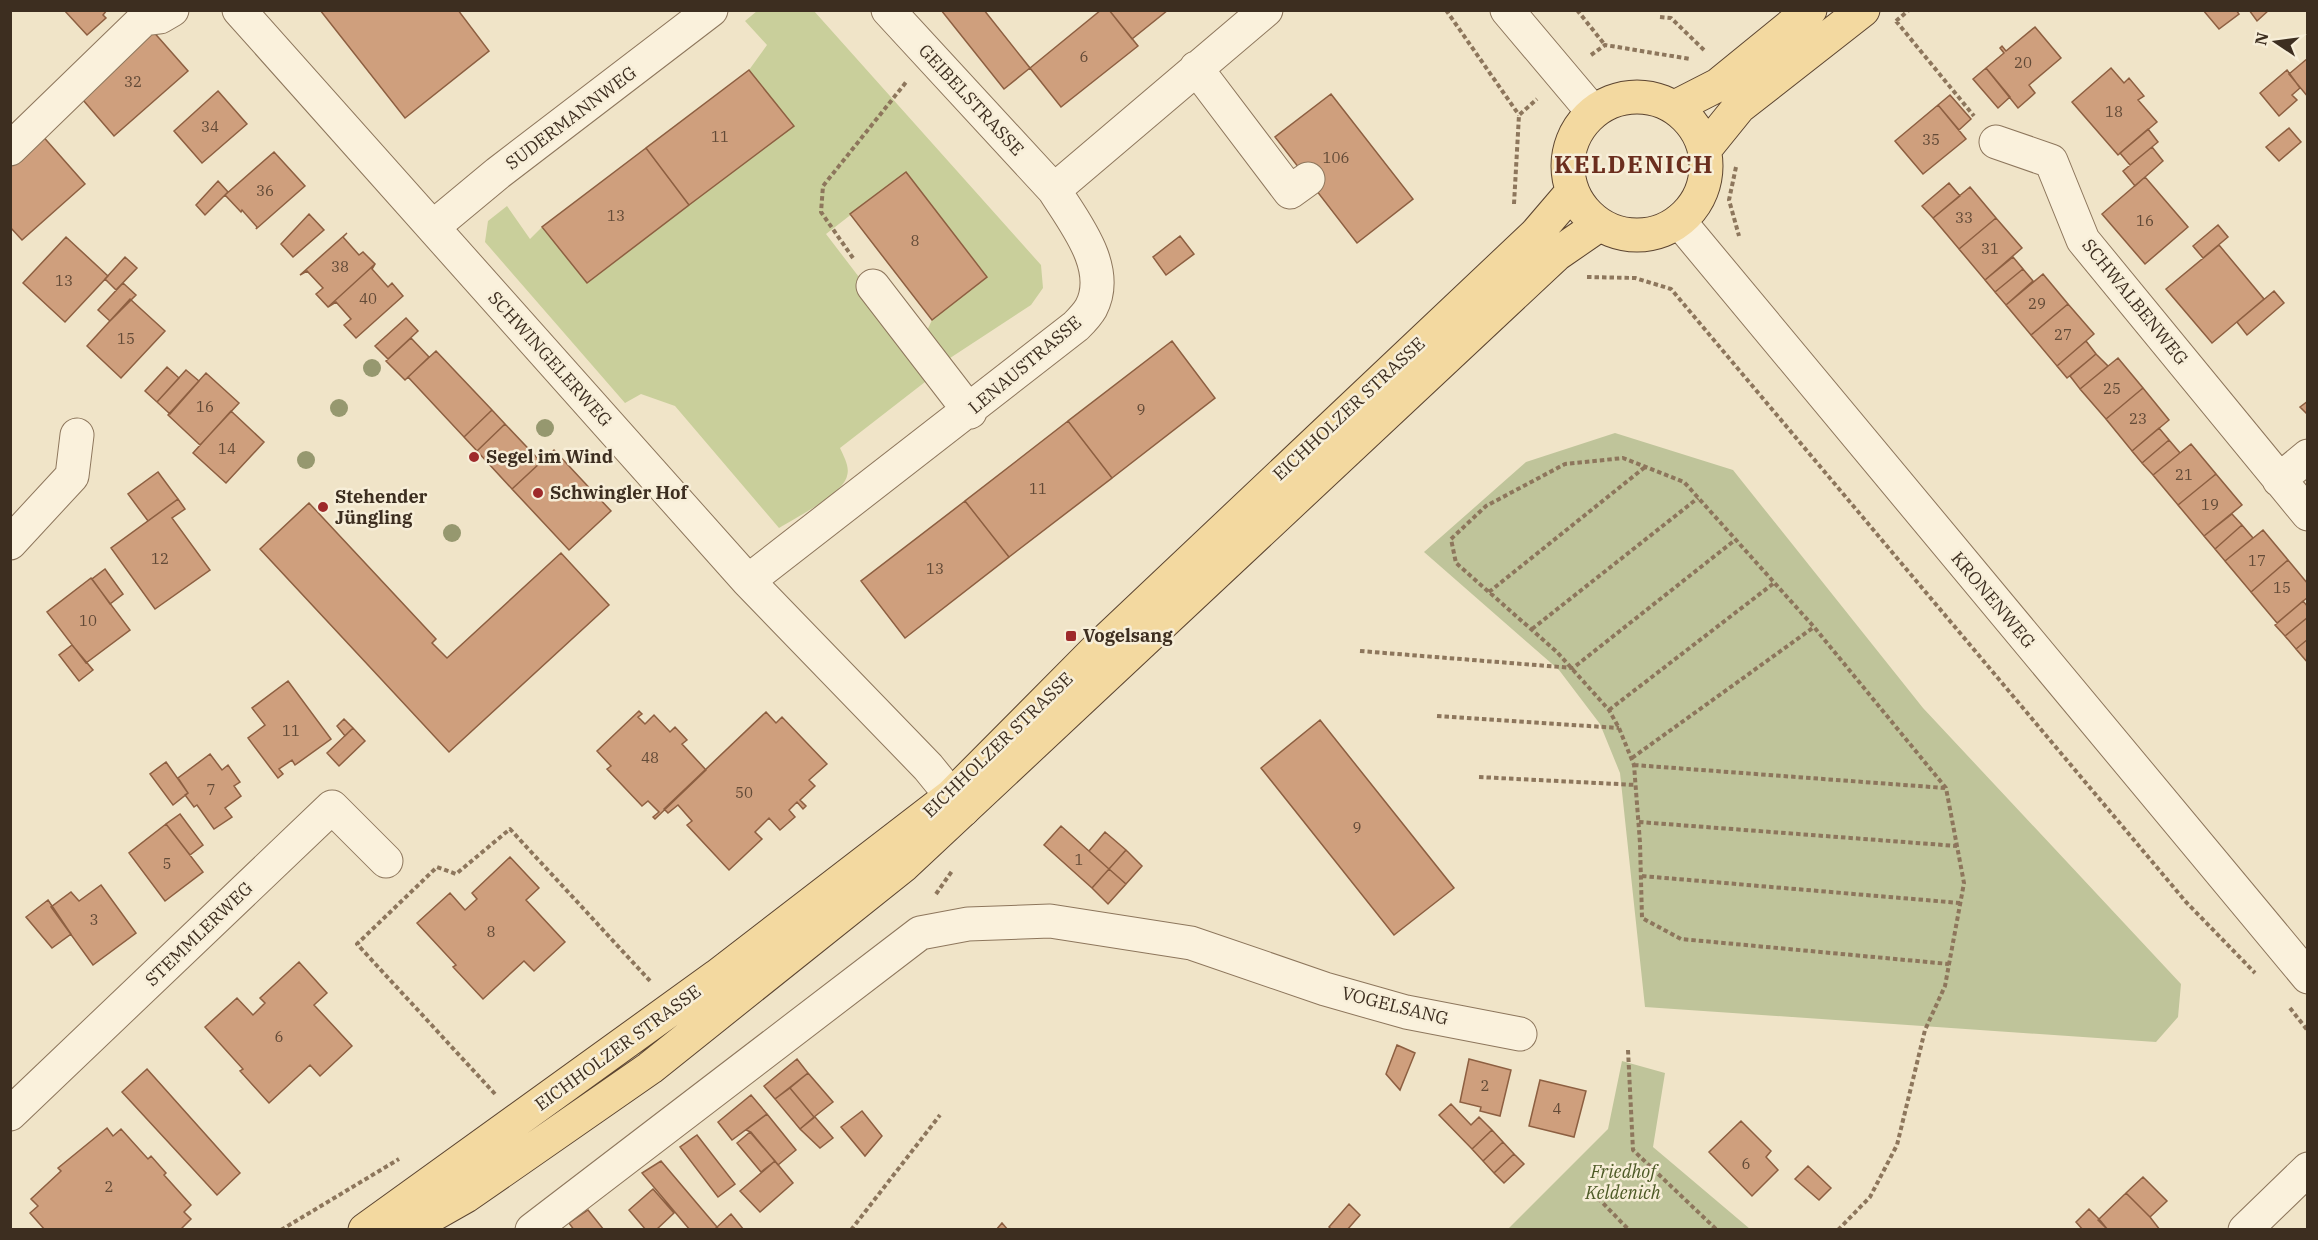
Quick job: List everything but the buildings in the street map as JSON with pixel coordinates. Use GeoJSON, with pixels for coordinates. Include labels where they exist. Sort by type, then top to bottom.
{"type":"FeatureCollection","features":[{"type":"Feature","properties":{"kind":"main road"},"geometry":{"type":"LineString","coordinates":[[1675,107],[1718,85],[1810,10]]}},
{"type":"Feature","properties":{"kind":"main road"},"geometry":{"type":"LineString","coordinates":[[1705,149],[1739,106],[1875,20]]}},
{"type":"Feature","properties":{"kind":"main road"},"geometry":{"type":"LineString","coordinates":[[1633,96],[1662,100],[1675,107],[1694,125],[1705,149],[1707,169],[1703,189],[1693,207],[1680,221],[1665,230],[1640,235],[1615,232],[1599,225],[1583,210],[1572,192],[1568,173],[1568,154],[1574,135],[1593,112],[1618,98],[1633,96]]}},
{"type":"Feature","properties":{"kind":"main road","name":"EICHHOLZER STRASSE"},"geometry":{"type":"LineString","coordinates":[[406,1230],[466,1196],[650,1068],[904,865],[1098,648],[1536,234],[1572,192]]}},
{"type":"Feature","properties":{"kind":"main road","name":"EICHHOLZER STRASSE"},"geometry":{"type":"LineString","coordinates":[[365,1230],[958,802],[1557,254],[1599,225]]}},
{"type":"Feature","properties":{"kind":"street"},"geometry":{"type":"LineString","coordinates":[[10,149],[144,19],[160,17],[172,10]]}},
{"type":"Feature","properties":{"kind":"street","name":"SCHWINGELERWEG"},"geometry":{"type":"LineString","coordinates":[[239,10],[748,581],[958,802]]}},
{"type":"Feature","properties":{"kind":"street","name":"SUDERMANNWEG"},"geometry":{"type":"LineString","coordinates":[[433,227],[498,173],[711,10]]}},
{"type":"Feature","properties":{"kind":"street","name":"GEIBELSTRASSE"},"geometry":{"type":"LineString","coordinates":[[888,10],[1054,190]]}},
{"type":"Feature","properties":{"kind":"street"},"geometry":{"type":"LineString","coordinates":[[1054,190],[1266,10]]}},
{"type":"Feature","properties":{"kind":"street"},"geometry":{"type":"LineString","coordinates":[[1508,10],[1593,112]]}},
{"type":"Feature","properties":{"kind":"street"},"geometry":{"type":"LineString","coordinates":[[1196,68],[1290,192],[1308,179]]}},
{"type":"Feature","properties":{"kind":"street","name":"SCHWALBENWEG"},"geometry":{"type":"LineString","coordinates":[[1996,142],[2051,161],[2082,240],[2307,514]]}},
{"type":"Feature","properties":{"kind":"street","name":"LENAUSTRASSE"},"geometry":{"type":"LineString","coordinates":[[748,581],[970,411],[1076,326],[1091,308],[1096,288],[1089,245],[1054,190]]}},
{"type":"Feature","properties":{"kind":"street","name":"KRONENWEG"},"geometry":{"type":"LineString","coordinates":[[1680,221],[2307,977]]}},
{"type":"Feature","properties":{"kind":"street"},"geometry":{"type":"LineString","coordinates":[[873,286],[970,411]]}},
{"type":"Feature","properties":{"kind":"street"},"geometry":{"type":"LineString","coordinates":[[10,543],[72,476],[77,435]]}},
{"type":"Feature","properties":{"kind":"street"},"geometry":{"type":"LineString","coordinates":[[2279,480],[2307,456]]}},
{"type":"Feature","properties":{"kind":"street","name":"STEMMLERWEG"},"geometry":{"type":"LineString","coordinates":[[10,1114],[332,807],[386,861]]}},
{"type":"Feature","properties":{"kind":"street","name":"VOGELSANG"},"geometry":{"type":"LineString","coordinates":[[532,1230],[920,933],[968,924],[1050,921],[1191,943],[1325,988],[1406,1012],[1520,1034]]}},
{"type":"Feature","properties":{"kind":"street"},"geometry":{"type":"LineString","coordinates":[[2245,1230],[2307,1169]]}},
{"type":"Feature","properties":{"kind":"path"},"geometry":{"type":"LineString","coordinates":[[1446,10],[1519,115],[1513,213]]}},
{"type":"Feature","properties":{"kind":"path"},"geometry":{"type":"LineString","coordinates":[[1576,10],[1605,45],[1700,61],[1709,54],[1671,18],[1660,17]]}},
{"type":"Feature","properties":{"kind":"path"},"geometry":{"type":"LineString","coordinates":[[1875,20],[1896,21],[1910,10]]}},
{"type":"Feature","properties":{"kind":"path"},"geometry":{"type":"LineString","coordinates":[[1896,21],[1996,142]]}},
{"type":"Feature","properties":{"kind":"path"},"geometry":{"type":"LineString","coordinates":[[1519,115],[1563,76],[1605,45]]}},
{"type":"Feature","properties":{"kind":"path"},"geometry":{"type":"LineString","coordinates":[[873,286],[820,212],[823,186],[890,99],[930,55]]}},
{"type":"Feature","properties":{"kind":"path"},"geometry":{"type":"LineString","coordinates":[[1739,236],[1729,200],[1737,166],[1743,158]]}},
{"type":"Feature","properties":{"kind":"path"},"geometry":{"type":"LineString","coordinates":[[1671,289],[2186,902],[2259,977]]}},
{"type":"Feature","properties":{"kind":"path"},"geometry":{"type":"LineString","coordinates":[[1838,1230],[1870,1197],[1896,1145],[1925,1030],[1945,986],[1964,883],[1946,788],[1814,627],[1684,482],[1623,459],[1565,464],[1486,506],[1451,539],[1456,563],[1573,668],[1609,710],[1619,728],[1634,765],[1642,876],[1642,918],[1681,939],[1949,963]]}},
{"type":"Feature","properties":{"kind":"path"},"geometry":{"type":"LineString","coordinates":[[1489,592],[1645,467]]}},
{"type":"Feature","properties":{"kind":"path"},"geometry":{"type":"LineString","coordinates":[[1532,629],[1698,498]]}},
{"type":"Feature","properties":{"kind":"path"},"geometry":{"type":"LineString","coordinates":[[1360,651],[1573,668],[1735,540]]}},
{"type":"Feature","properties":{"kind":"path"},"geometry":{"type":"LineString","coordinates":[[1609,710],[1774,583]]}},
{"type":"Feature","properties":{"kind":"path"},"geometry":{"type":"LineString","coordinates":[[1632,758],[1814,627]]}},
{"type":"Feature","properties":{"kind":"path"},"geometry":{"type":"LineString","coordinates":[[1437,716],[1619,728]]}},
{"type":"Feature","properties":{"kind":"path"},"geometry":{"type":"LineString","coordinates":[[1634,765],[1946,788]]}},
{"type":"Feature","properties":{"kind":"path"},"geometry":{"type":"LineString","coordinates":[[1479,777],[1636,785]]}},
{"type":"Feature","properties":{"kind":"path"},"geometry":{"type":"LineString","coordinates":[[1639,822],[1957,846]]}},
{"type":"Feature","properties":{"kind":"path"},"geometry":{"type":"LineString","coordinates":[[502,1102],[357,944],[437,867],[456,874],[510,829],[656,987]]}},
{"type":"Feature","properties":{"kind":"path"},"geometry":{"type":"LineString","coordinates":[[935,895],[955,868]]}},
{"type":"Feature","properties":{"kind":"path"},"geometry":{"type":"LineString","coordinates":[[1642,876],[1960,903]]}},
{"type":"Feature","properties":{"kind":"path"},"geometry":{"type":"LineString","coordinates":[[2284,1002],[2300,1019],[2307,1032]]}},
{"type":"Feature","properties":{"kind":"path"},"geometry":{"type":"LineString","coordinates":[[1628,1050],[1633,1150],[1717,1230]]}},
{"type":"Feature","properties":{"kind":"path"},"geometry":{"type":"LineString","coordinates":[[851,1230],[940,1115]]}},
{"type":"Feature","properties":{"kind":"path"},"geometry":{"type":"LineString","coordinates":[[281,1230],[400,1158]]}},
{"type":"Feature","properties":{"kind":"path"},"geometry":{"type":"LineString","coordinates":[[1598,1198],[1629,1230]]}},
{"type":"Feature","properties":{"kind":"green space"},"geometry":{"type":"Polygon","coordinates":[[[757,11],[814,11],[1041,265],[1043,288],[1031,305],[944,362],[925,335],[932,320],[987,277],[906,172],[826,234],[934,375],[840,448],[848,469],[844,483],[828,498],[779,528],[675,406],[641,394],[625,403],[485,242],[488,221],[507,206],[530,239],[542,227],[587,283],[793,125],[749,70],[767,45],[745,21],[757,11]]]}},
{"type":"Feature","properties":{"kind":"green space"},"geometry":{"type":"Polygon","coordinates":[[[1615,433],[1733,470],[1923,708],[2181,984],[2178,1017],[2156,1042],[1645,1007],[1620,773],[1600,724],[1559,670],[1424,552],[1526,462],[1615,433]]]}},
{"type":"Feature","properties":{"kind":"green space","name":"Friedhof Keldenich"},"geometry":{"type":"Polygon","coordinates":[[[1622,1061],[1665,1073],[1653,1147],[1750,1229],[1508,1229],[1608,1129],[1622,1061]]]}},
{"type":"Feature","properties":{"kind":"place","name":"Segel im Wind"},"geometry":{"type":"Point","coordinates":[474,457]}},
{"type":"Feature","properties":{"kind":"place","name":"Schwingler Hof"},"geometry":{"type":"Point","coordinates":[538,493]}},
{"type":"Feature","properties":{"kind":"place","name":"Stehender Jüngling"},"geometry":{"type":"Point","coordinates":[323,507]}},
{"type":"Feature","properties":{"kind":"place","name":"Vogelsang"},"geometry":{"type":"Point","coordinates":[1071,636]}},
{"type":"Feature","properties":{"kind":"district","name":"KELDENICH"},"geometry":{"type":"Point","coordinates":[1634,165]}}]}
